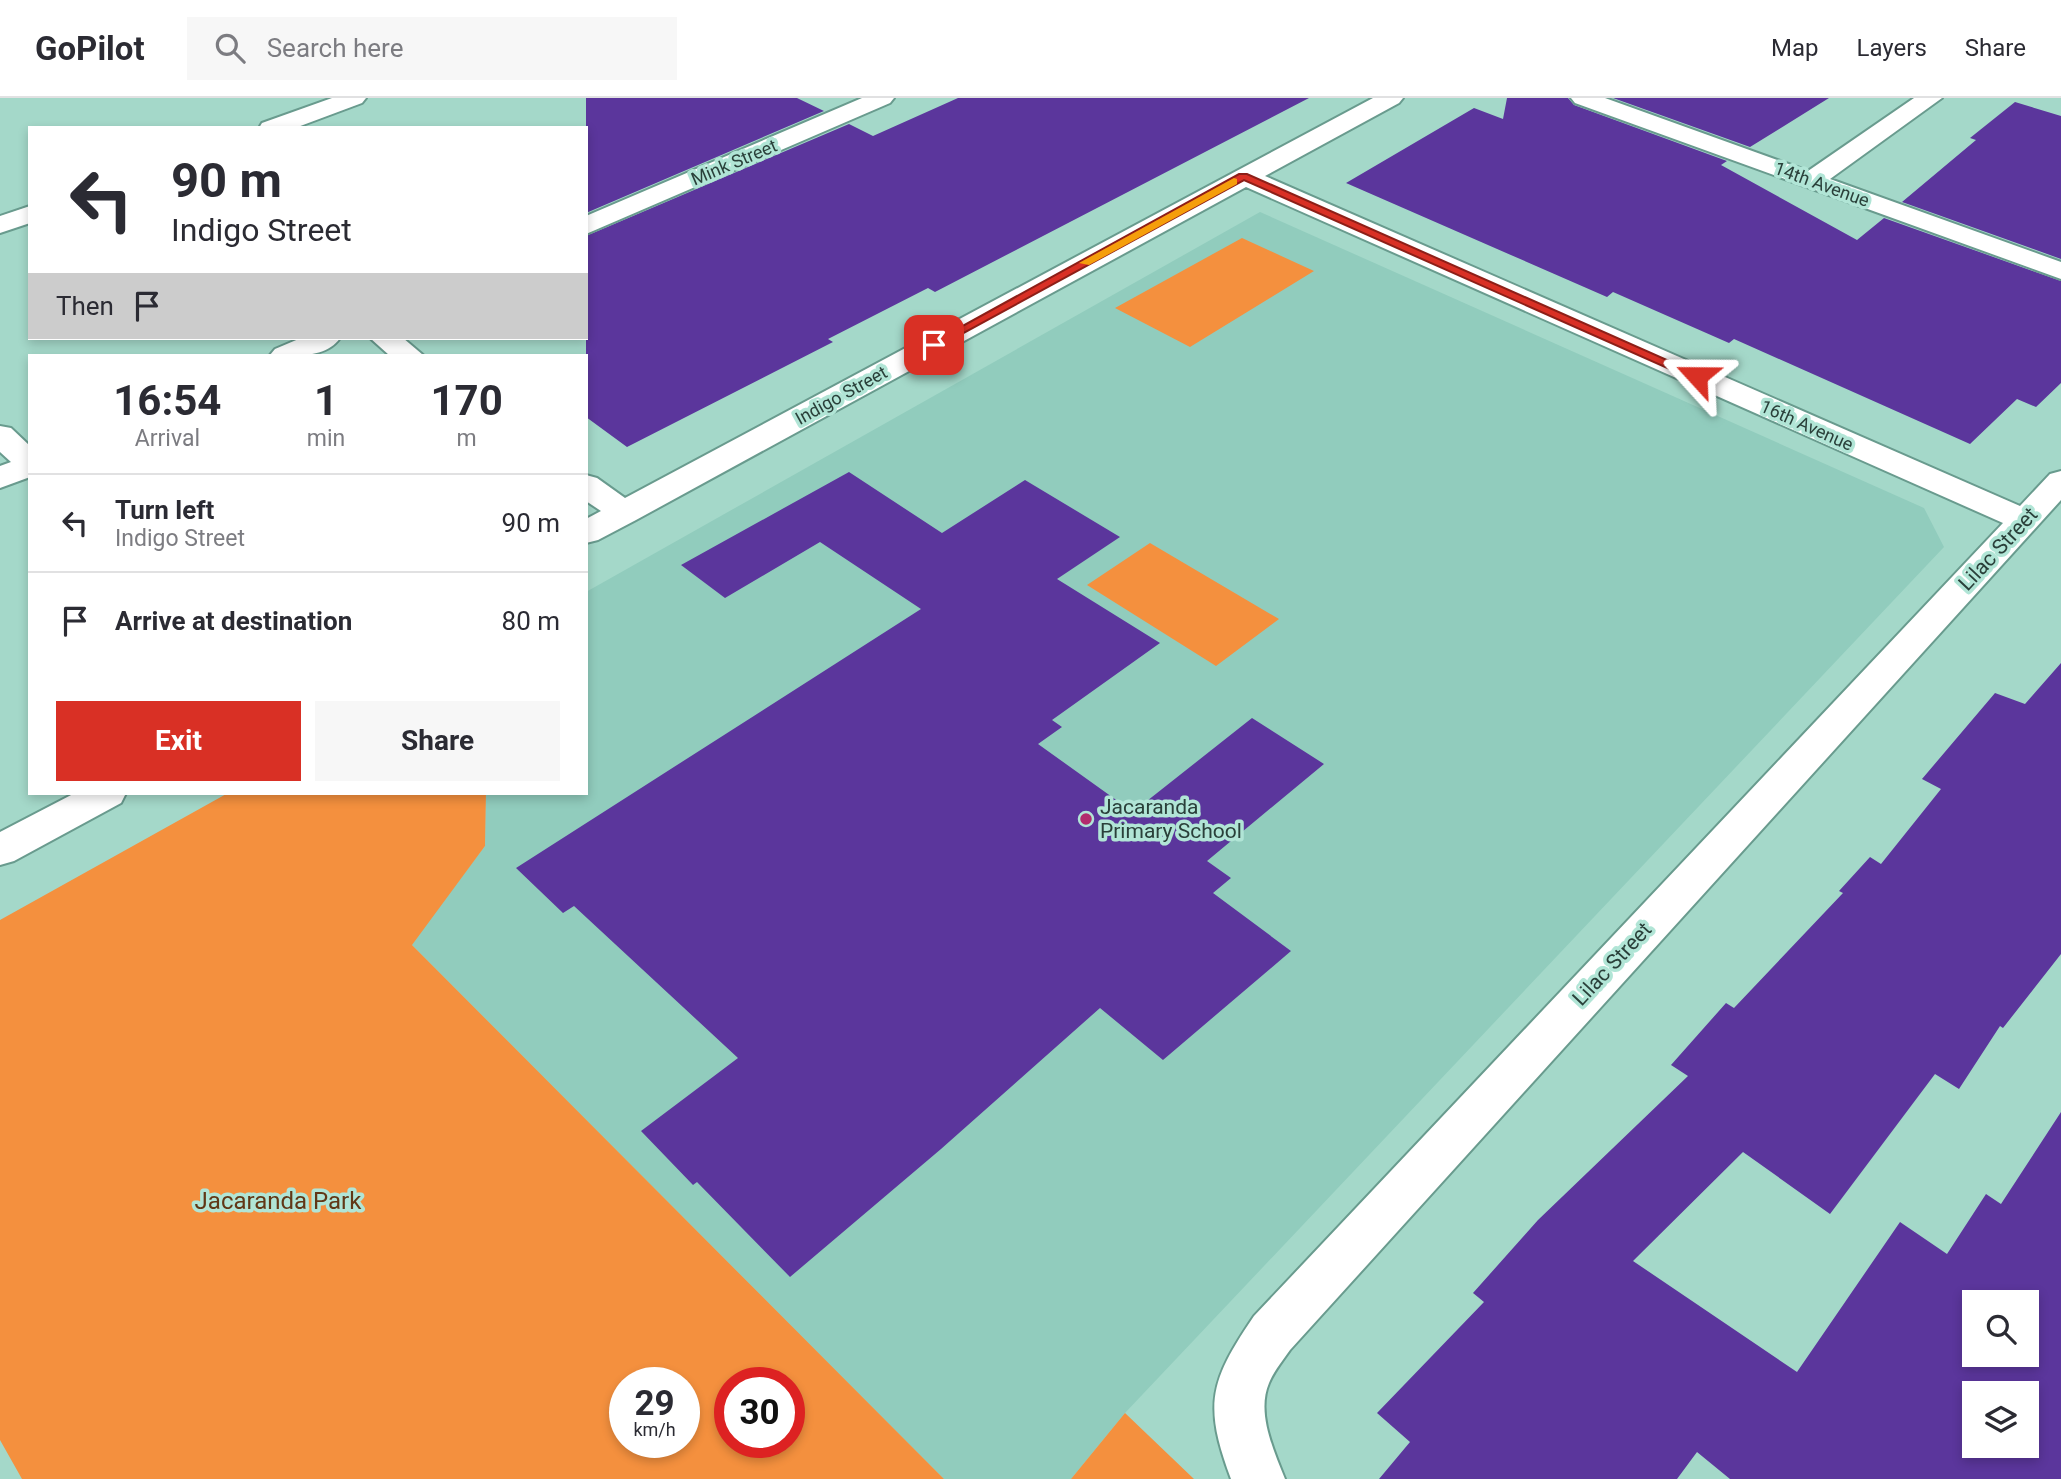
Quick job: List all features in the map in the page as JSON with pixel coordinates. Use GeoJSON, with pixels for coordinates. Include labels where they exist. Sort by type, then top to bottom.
{"type":"FeatureCollection","features":[{"type":"Feature","properties":{"kind":"street"},"geometry":{"type":"LineString","coordinates":[[277,126],[354,98]]}},
{"type":"Feature","properties":{"kind":"street","name":"Mink Street"},"geometry":{"type":"LineString","coordinates":[[588,225],[882,98]]}},
{"type":"Feature","properties":{"kind":"street","name":"Indigo Street"},"geometry":{"type":"LineString","coordinates":[[588,532],[1391,98]]}},
{"type":"Feature","properties":{"kind":"street","name":"14th Avenue"},"geometry":{"type":"LineString","coordinates":[[1583,98],[2061,271]]}},
{"type":"Feature","properties":{"kind":"street"},"geometry":{"type":"LineString","coordinates":[[1811,180],[1930,98]]}},
{"type":"Feature","properties":{"kind":"street","name":"16th Avenue"},"geometry":{"type":"LineString","coordinates":[[1243,176],[2024,520]]}},
{"type":"Feature","properties":{"kind":"street"},"geometry":{"type":"LineString","coordinates":[[0,225],[28,216]]}},
{"type":"Feature","properties":{"kind":"street"},"geometry":{"type":"LineString","coordinates":[[287,354],[321,340]]}},
{"type":"Feature","properties":{"kind":"street"},"geometry":{"type":"LineString","coordinates":[[387,340],[407,354]]}},
{"type":"Feature","properties":{"kind":"street"},"geometry":{"type":"LineString","coordinates":[[0,435],[28,462]]}},
{"type":"Feature","properties":{"kind":"street"},"geometry":{"type":"LineString","coordinates":[[0,478],[28,465]]}},
{"type":"Feature","properties":{"kind":"street","name":"Lilac Street"},"geometry":{"type":"LineString","coordinates":[[1258,1479],[1244,1444],[1239,1414],[1244,1380],[1272,1333],[2061,481]]}},
{"type":"Feature","properties":{"kind":"street"},"geometry":{"type":"LineString","coordinates":[[588,486],[624,513]]}},
{"type":"Feature","properties":{"kind":"street"},"geometry":{"type":"LineString","coordinates":[[0,850],[103,795]]}},
{"type":"Feature","properties":{"kind":"shaded area","name":"Jacaranda Primary School"},"geometry":{"type":"Polygon","coordinates":[[[1260,212],[1924,508],[1944,547],[1125,1413],[1071,1479],[944,1479],[411,944],[485,846],[486,795],[588,795],[588,591],[1260,212]]]}},
{"type":"Feature","properties":{"kind":"green space"},"geometry":{"type":"Polygon","coordinates":[[[1242,238],[1314,271],[1190,347],[1115,308],[1242,238]]]}},
{"type":"Feature","properties":{"kind":"green space"},"geometry":{"type":"Polygon","coordinates":[[[1150,543],[1279,619],[1216,666],[1087,585],[1150,543]]]}},
{"type":"Feature","properties":{"kind":"green space","name":"Jacaranda Park"},"geometry":{"type":"Polygon","coordinates":[[[224,795],[486,795],[485,846],[412,945],[944,1479],[22,1479],[0,1440],[0,920],[224,795]]]}},
{"type":"Feature","properties":{"kind":"green space"},"geometry":{"type":"Polygon","coordinates":[[[1125,1413],[1194,1479],[1071,1479],[1125,1413]]]}},
{"type":"Feature","properties":{"kind":"building"},"geometry":{"type":"Polygon","coordinates":[[[586,98],[797,98],[824,111],[588,212],[586,98]]]}},
{"type":"Feature","properties":{"kind":"building"},"geometry":{"type":"Polygon","coordinates":[[[958,98],[1309,98],[935,292],[928,288],[828,339],[833,342],[627,447],[588,418],[588,235],[849,124],[873,136],[958,98]]]}},
{"type":"Feature","properties":{"kind":"building"},"geometry":{"type":"Polygon","coordinates":[[[1507,98],[1568,98],[1574,105],[1727,161],[1721,165],[1857,240],[1884,218],[2061,281],[2061,383],[2036,407],[2017,399],[1970,444],[1734,339],[1729,343],[1613,292],[1607,297],[1346,183],[1474,108],[1503,119],[1507,98]]]}},
{"type":"Feature","properties":{"kind":"building"},"geometry":{"type":"Polygon","coordinates":[[[1613,98],[1829,98],[1750,147],[1613,98]]]}},
{"type":"Feature","properties":{"kind":"building"},"geometry":{"type":"Polygon","coordinates":[[[2015,102],[2061,116],[2061,259],[1902,202],[1976,140],[1970,138],[2015,102]]]}},
{"type":"Feature","properties":{"kind":"building"},"geometry":{"type":"Polygon","coordinates":[[[849,472],[942,533],[1025,480],[1120,537],[1057,579],[1160,643],[1052,720],[1062,727],[1038,744],[1133,812],[1252,718],[1324,764],[1207,861],[1231,878],[1213,893],[1291,951],[1163,1060],[1100,1008],[941,1149],[790,1277],[697,1182],[693,1185],[641,1131],[738,1058],[574,906],[563,913],[516,868],[921,609],[820,542],[725,598],[681,565],[849,472]]]}},
{"type":"Feature","properties":{"kind":"building"},"geometry":{"type":"Polygon","coordinates":[[[2061,663],[2061,954],[2003,1028],[2000,1026],[1959,1089],[1935,1074],[1830,1214],[1743,1152],[1633,1261],[1797,1372],[1900,1222],[1947,1254],[1986,1194],[2001,1204],[2061,1112],[2061,1479],[1730,1479],[1697,1452],[1677,1479],[1379,1479],[1410,1442],[1377,1413],[1484,1302],[1473,1293],[1538,1220],[1688,1076],[1671,1065],[1726,1003],[1734,1008],[1843,893],[1839,891],[1870,857],[1881,864],[1941,789],[1922,779],[1995,693],[2025,704],[2061,663]]]}},
{"type":"Feature","properties":{"kind":"slow traffic"},"geometry":{"type":"LineString","coordinates":[[1085,263],[1234,182]]}},
{"type":"Feature","properties":{"kind":"place","name":"Jacaranda Primary School"},"geometry":{"type":"Point","coordinates":[1086,819]}},
{"type":"Feature","properties":{"kind":"route"},"geometry":{"type":"LineString","coordinates":[[934,345],[1243,176],[1697,376]]}}]}
